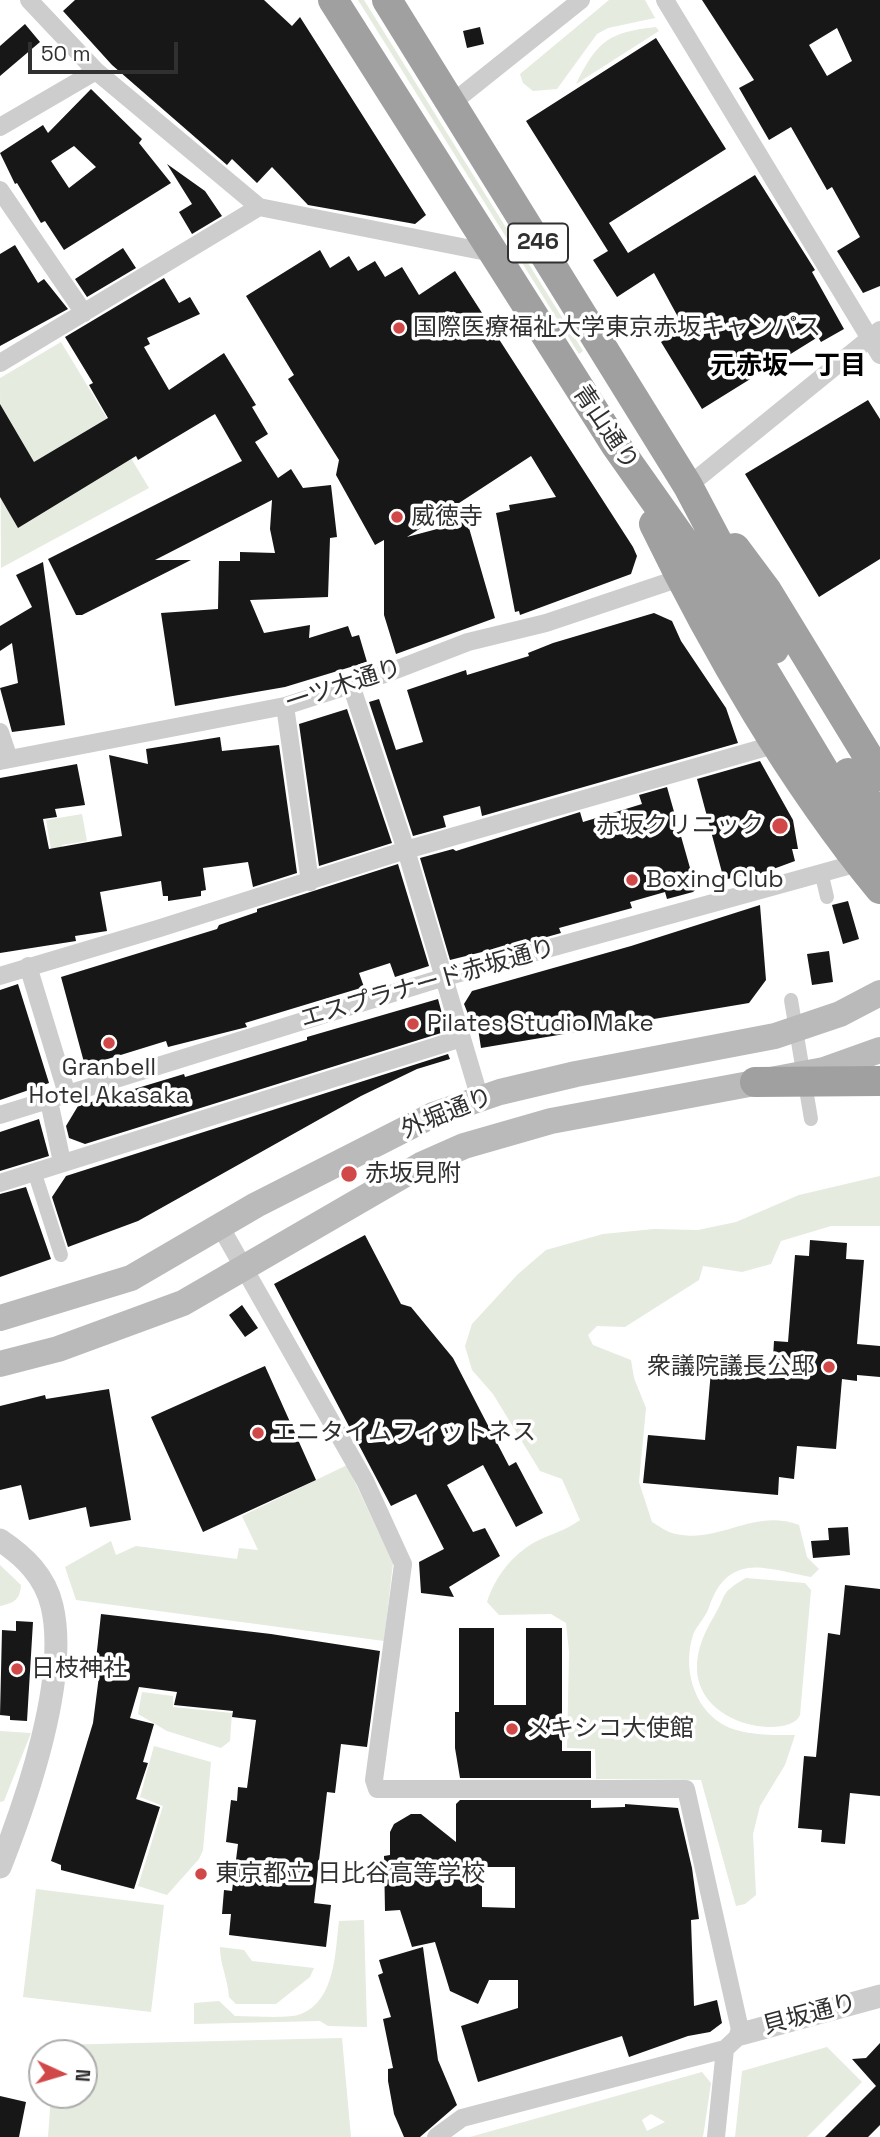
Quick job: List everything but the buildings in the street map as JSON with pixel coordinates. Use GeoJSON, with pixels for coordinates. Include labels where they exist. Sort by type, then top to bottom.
{"type":"FeatureCollection","features":[{"type":"Feature","properties":{"kind":"highway","name":"青山通り"},"geometry":{"type":"LineString","coordinates":[[333,0],[615,444],[701,566],[828,760],[880,818]]}},
{"type":"Feature","properties":{"kind":"highway","name":"青山通り"},"geometry":{"type":"LineString","coordinates":[[387,0],[688,486],[828,760],[869,858]]}},
{"type":"Feature","properties":{"kind":"highway"},"geometry":{"type":"LineString","coordinates":[[615,444],[680,578],[777,744],[814,802],[869,858],[880,889]]}},
{"type":"Feature","properties":{"kind":"highway"},"geometry":{"type":"LineString","coordinates":[[688,486],[767,591],[880,776]]}},
{"type":"Feature","properties":{"kind":"highway"},"geometry":{"type":"LineString","coordinates":[[755,1082],[880,1081]]}},
{"type":"Feature","properties":{"kind":"main road","name":"外堀通り"},"geometry":{"type":"LineString","coordinates":[[0,1318],[131,1278],[220,1226],[433,1115],[480,1099],[576,1073],[775,1036],[840,1014],[880,993]]}},
{"type":"Feature","properties":{"kind":"main road","name":"外堀通り"},"geometry":{"type":"LineString","coordinates":[[0,1364],[58,1349],[183,1304],[421,1165],[464,1146],[551,1121],[824,1070],[880,1050]]}},
{"type":"Feature","properties":{"kind":"street"},"geometry":{"type":"LineString","coordinates":[[29,0],[96,71],[259,207],[492,253]]}},
{"type":"Feature","properties":{"kind":"street"},"geometry":{"type":"LineString","coordinates":[[452,103],[581,0]]}},
{"type":"Feature","properties":{"kind":"street"},"geometry":{"type":"LineString","coordinates":[[665,0],[875,334],[880,355]]}},
{"type":"Feature","properties":{"kind":"street"},"geometry":{"type":"LineString","coordinates":[[0,127],[96,71]]}},
{"type":"Feature","properties":{"kind":"street"},"geometry":{"type":"LineString","coordinates":[[0,190],[85,313]]}},
{"type":"Feature","properties":{"kind":"street"},"geometry":{"type":"LineString","coordinates":[[0,363],[259,207]]}},
{"type":"Feature","properties":{"kind":"street"},"geometry":{"type":"LineString","coordinates":[[688,486],[875,334]]}},
{"type":"Feature","properties":{"kind":"street","name":"一ツ木通り"},"geometry":{"type":"LineString","coordinates":[[4,760],[285,706],[468,642],[546,623],[680,578]]}},
{"type":"Feature","properties":{"kind":"street"},"geometry":{"type":"LineString","coordinates":[[351,685],[406,850],[480,1099]]}},
{"type":"Feature","properties":{"kind":"street"},"geometry":{"type":"LineString","coordinates":[[285,706],[310,882]]}},
{"type":"Feature","properties":{"kind":"street"},"geometry":{"type":"LineString","coordinates":[[0,732],[4,760]]}},
{"type":"Feature","properties":{"kind":"street"},"geometry":{"type":"LineString","coordinates":[[0,976],[310,882],[406,850],[777,744]]}},
{"type":"Feature","properties":{"kind":"street","name":"エスプラナード赤坂通り"},"geometry":{"type":"LineString","coordinates":[[0,1115],[445,977],[869,858]]}},
{"type":"Feature","properties":{"kind":"street"},"geometry":{"type":"LineString","coordinates":[[823,880],[827,897]]}},
{"type":"Feature","properties":{"kind":"street"},"geometry":{"type":"LineString","coordinates":[[28,966],[67,1094]]}},
{"type":"Feature","properties":{"kind":"street"},"geometry":{"type":"LineString","coordinates":[[791,1000],[811,1119]]}},
{"type":"Feature","properties":{"kind":"street"},"geometry":{"type":"LineString","coordinates":[[0,1182],[462,1038]]}},
{"type":"Feature","properties":{"kind":"street"},"geometry":{"type":"LineString","coordinates":[[49,1101],[62,1162]]}},
{"type":"Feature","properties":{"kind":"street"},"geometry":{"type":"LineString","coordinates":[[34,1171],[61,1255]]}},
{"type":"Feature","properties":{"kind":"street"},"geometry":{"type":"LineString","coordinates":[[220,1226],[365,1480],[402,1564],[394,1648],[374,1780],[377,1789],[686,1789],[733,2042],[716,2137]]}},
{"type":"Feature","properties":{"kind":"street"},"geometry":{"type":"LineString","coordinates":[[0,1540],[32,1566],[46,1589],[52,1607],[54,1637],[50,1695],[39,1756],[0,1867]]}},
{"type":"Feature","properties":{"kind":"street","name":"貝坂通り"},"geometry":{"type":"LineString","coordinates":[[733,2042],[880,1996]]}},
{"type":"Feature","properties":{"kind":"street"},"geometry":{"type":"LineString","coordinates":[[436,2137],[462,2118],[733,2042]]}},
{"type":"Feature","properties":{"kind":"shaded area"},"geometry":{"type":"Polygon","coordinates":[[[358,0],[364,0],[583,351],[579,354],[358,0]]]}},
{"type":"Feature","properties":{"kind":"shaded area"},"geometry":{"type":"Polygon","coordinates":[[[609,0],[645,0],[655,18],[608,28],[597,34],[557,89],[533,91],[523,83],[520,74],[609,0]]]}},
{"type":"Feature","properties":{"kind":"shaded area"},"geometry":{"type":"Polygon","coordinates":[[[656,27],[659,31],[576,84],[591,58],[606,41],[627,32],[656,27]]]}},
{"type":"Feature","properties":{"kind":"shaded area"},"geometry":{"type":"Polygon","coordinates":[[[61,342],[149,488],[1,568],[0,378],[61,342]]]}},
{"type":"Feature","properties":{"kind":"shaded area"},"geometry":{"type":"Polygon","coordinates":[[[82,814],[87,841],[62,845],[64,858],[53,860],[46,820],[82,814]]]}},
{"type":"Feature","properties":{"kind":"shaded area"},"geometry":{"type":"Polygon","coordinates":[[[880,1176],[880,1226],[831,1226],[781,1241],[771,1264],[742,1272],[703,1266],[699,1280],[625,1327],[597,1326],[588,1335],[593,1345],[631,1360],[634,1378],[646,1408],[639,1482],[652,1522],[667,1531],[692,1536],[767,1521],[799,1525],[807,1557],[819,1569],[811,1577],[762,1568],[748,1568],[733,1573],[718,1587],[693,1635],[690,1647],[692,1684],[703,1707],[712,1716],[722,1724],[739,1731],[795,1735],[785,1765],[760,1806],[753,1834],[756,1895],[745,1904],[736,1906],[701,1780],[596,1779],[595,1749],[567,1748],[569,1652],[566,1623],[551,1614],[499,1615],[487,1602],[500,1575],[519,1553],[580,1520],[562,1479],[540,1471],[493,1394],[472,1370],[465,1346],[472,1324],[518,1274],[546,1250],[603,1234],[654,1229],[698,1230],[736,1222],[799,1195],[880,1176]]]}},
{"type":"Feature","properties":{"kind":"shaded area"},"geometry":{"type":"Polygon","coordinates":[[[347,1465],[393,1563],[384,1641],[76,1600],[65,1567],[111,1541],[116,1555],[136,1546],[237,1559],[239,1548],[258,1550],[242,1516],[347,1465]]]}},
{"type":"Feature","properties":{"kind":"shaded area"},"geometry":{"type":"Polygon","coordinates":[[[0,1565],[21,1585],[15,1600],[0,1606],[0,1565]]]}},
{"type":"Feature","properties":{"kind":"shaded area"},"geometry":{"type":"Polygon","coordinates":[[[746,1578],[805,1583],[811,1590],[800,1715],[790,1724],[773,1727],[751,1725],[729,1716],[710,1702],[699,1681],[698,1653],[713,1618],[727,1591],[746,1578]]]}},
{"type":"Feature","properties":{"kind":"shaded area"},"geometry":{"type":"Polygon","coordinates":[[[142,1692],[173,1696],[173,1707],[232,1713],[230,1741],[221,1748],[167,1731],[138,1714],[142,1692]]]}},
{"type":"Feature","properties":{"kind":"shaded area"},"geometry":{"type":"Polygon","coordinates":[[[0,1731],[31,1733],[4,1801],[0,1802],[0,1731]]]}},
{"type":"Feature","properties":{"kind":"shaded area"},"geometry":{"type":"Polygon","coordinates":[[[154,1746],[211,1762],[203,1850],[199,1859],[167,1895],[138,1886],[163,1806],[140,1797],[154,1746]]]}},
{"type":"Feature","properties":{"kind":"shaded area"},"geometry":{"type":"Polygon","coordinates":[[[36,1889],[164,1905],[151,2012],[23,1997],[36,1889]]]}},
{"type":"Feature","properties":{"kind":"shaded area"},"geometry":{"type":"Polygon","coordinates":[[[364,1920],[367,2027],[328,2026],[320,2021],[194,2024],[194,2003],[219,2001],[235,2016],[288,2016],[301,2014],[313,2007],[321,1998],[332,1974],[339,1921],[364,1920]]]}},
{"type":"Feature","properties":{"kind":"shaded area"},"geometry":{"type":"Polygon","coordinates":[[[220,1947],[244,1950],[252,1961],[314,1968],[310,1977],[276,2004],[236,2004],[229,1997],[220,1947]]]}},
{"type":"Feature","properties":{"kind":"shaded area"},"geometry":{"type":"Polygon","coordinates":[[[342,2038],[351,2137],[48,2137],[50,2109],[98,2109],[98,2044],[342,2038]]]}},
{"type":"Feature","properties":{"kind":"shaded area"},"geometry":{"type":"Polygon","coordinates":[[[827,2047],[862,2082],[807,2137],[735,2137],[742,2071],[827,2047]]]}},
{"type":"Feature","properties":{"kind":"shaded area"},"geometry":{"type":"Polygon","coordinates":[[[702,2072],[711,2083],[703,2137],[470,2137],[702,2072]],[[651,2114],[642,2120],[647,2131],[665,2122],[651,2114]]]}},
{"type":"Feature","properties":{"kind":"place","name":"国際医療福祉大学東京赤坂キャンパス"},"geometry":{"type":"Point","coordinates":[399,328]}},
{"type":"Feature","properties":{"kind":"place","name":"威徳寺"},"geometry":{"type":"Point","coordinates":[397,517]}},
{"type":"Feature","properties":{"kind":"place","name":"赤坂クリニック"},"geometry":{"type":"Point","coordinates":[780,826]}},
{"type":"Feature","properties":{"kind":"place","name":"Boxing Club"},"geometry":{"type":"Point","coordinates":[632,880]}},
{"type":"Feature","properties":{"kind":"place","name":"Pilates Studio Make"},"geometry":{"type":"Point","coordinates":[413,1024]}},
{"type":"Feature","properties":{"kind":"place","name":"Granbell Hotel Akasaka"},"geometry":{"type":"Point","coordinates":[109,1043]}},
{"type":"Feature","properties":{"kind":"place","name":"赤坂見附"},"geometry":{"type":"Point","coordinates":[349,1174]}},
{"type":"Feature","properties":{"kind":"place","name":"衆議院議長公邸"},"geometry":{"type":"Point","coordinates":[829,1367]}},
{"type":"Feature","properties":{"kind":"place","name":"エニタイムフィットネス"},"geometry":{"type":"Point","coordinates":[258,1433]}},
{"type":"Feature","properties":{"kind":"place","name":"日枝神社"},"geometry":{"type":"Point","coordinates":[17,1669]}},
{"type":"Feature","properties":{"kind":"place","name":"メキシコ大使館"},"geometry":{"type":"Point","coordinates":[512,1729]}},
{"type":"Feature","properties":{"kind":"place","name":"東京都立 日比谷高等学校"},"geometry":{"type":"Point","coordinates":[201,1874]}},
{"type":"Feature","properties":{"kind":"district","name":"元赤坂一丁目"},"geometry":{"type":"Point","coordinates":[788,367]}}]}
